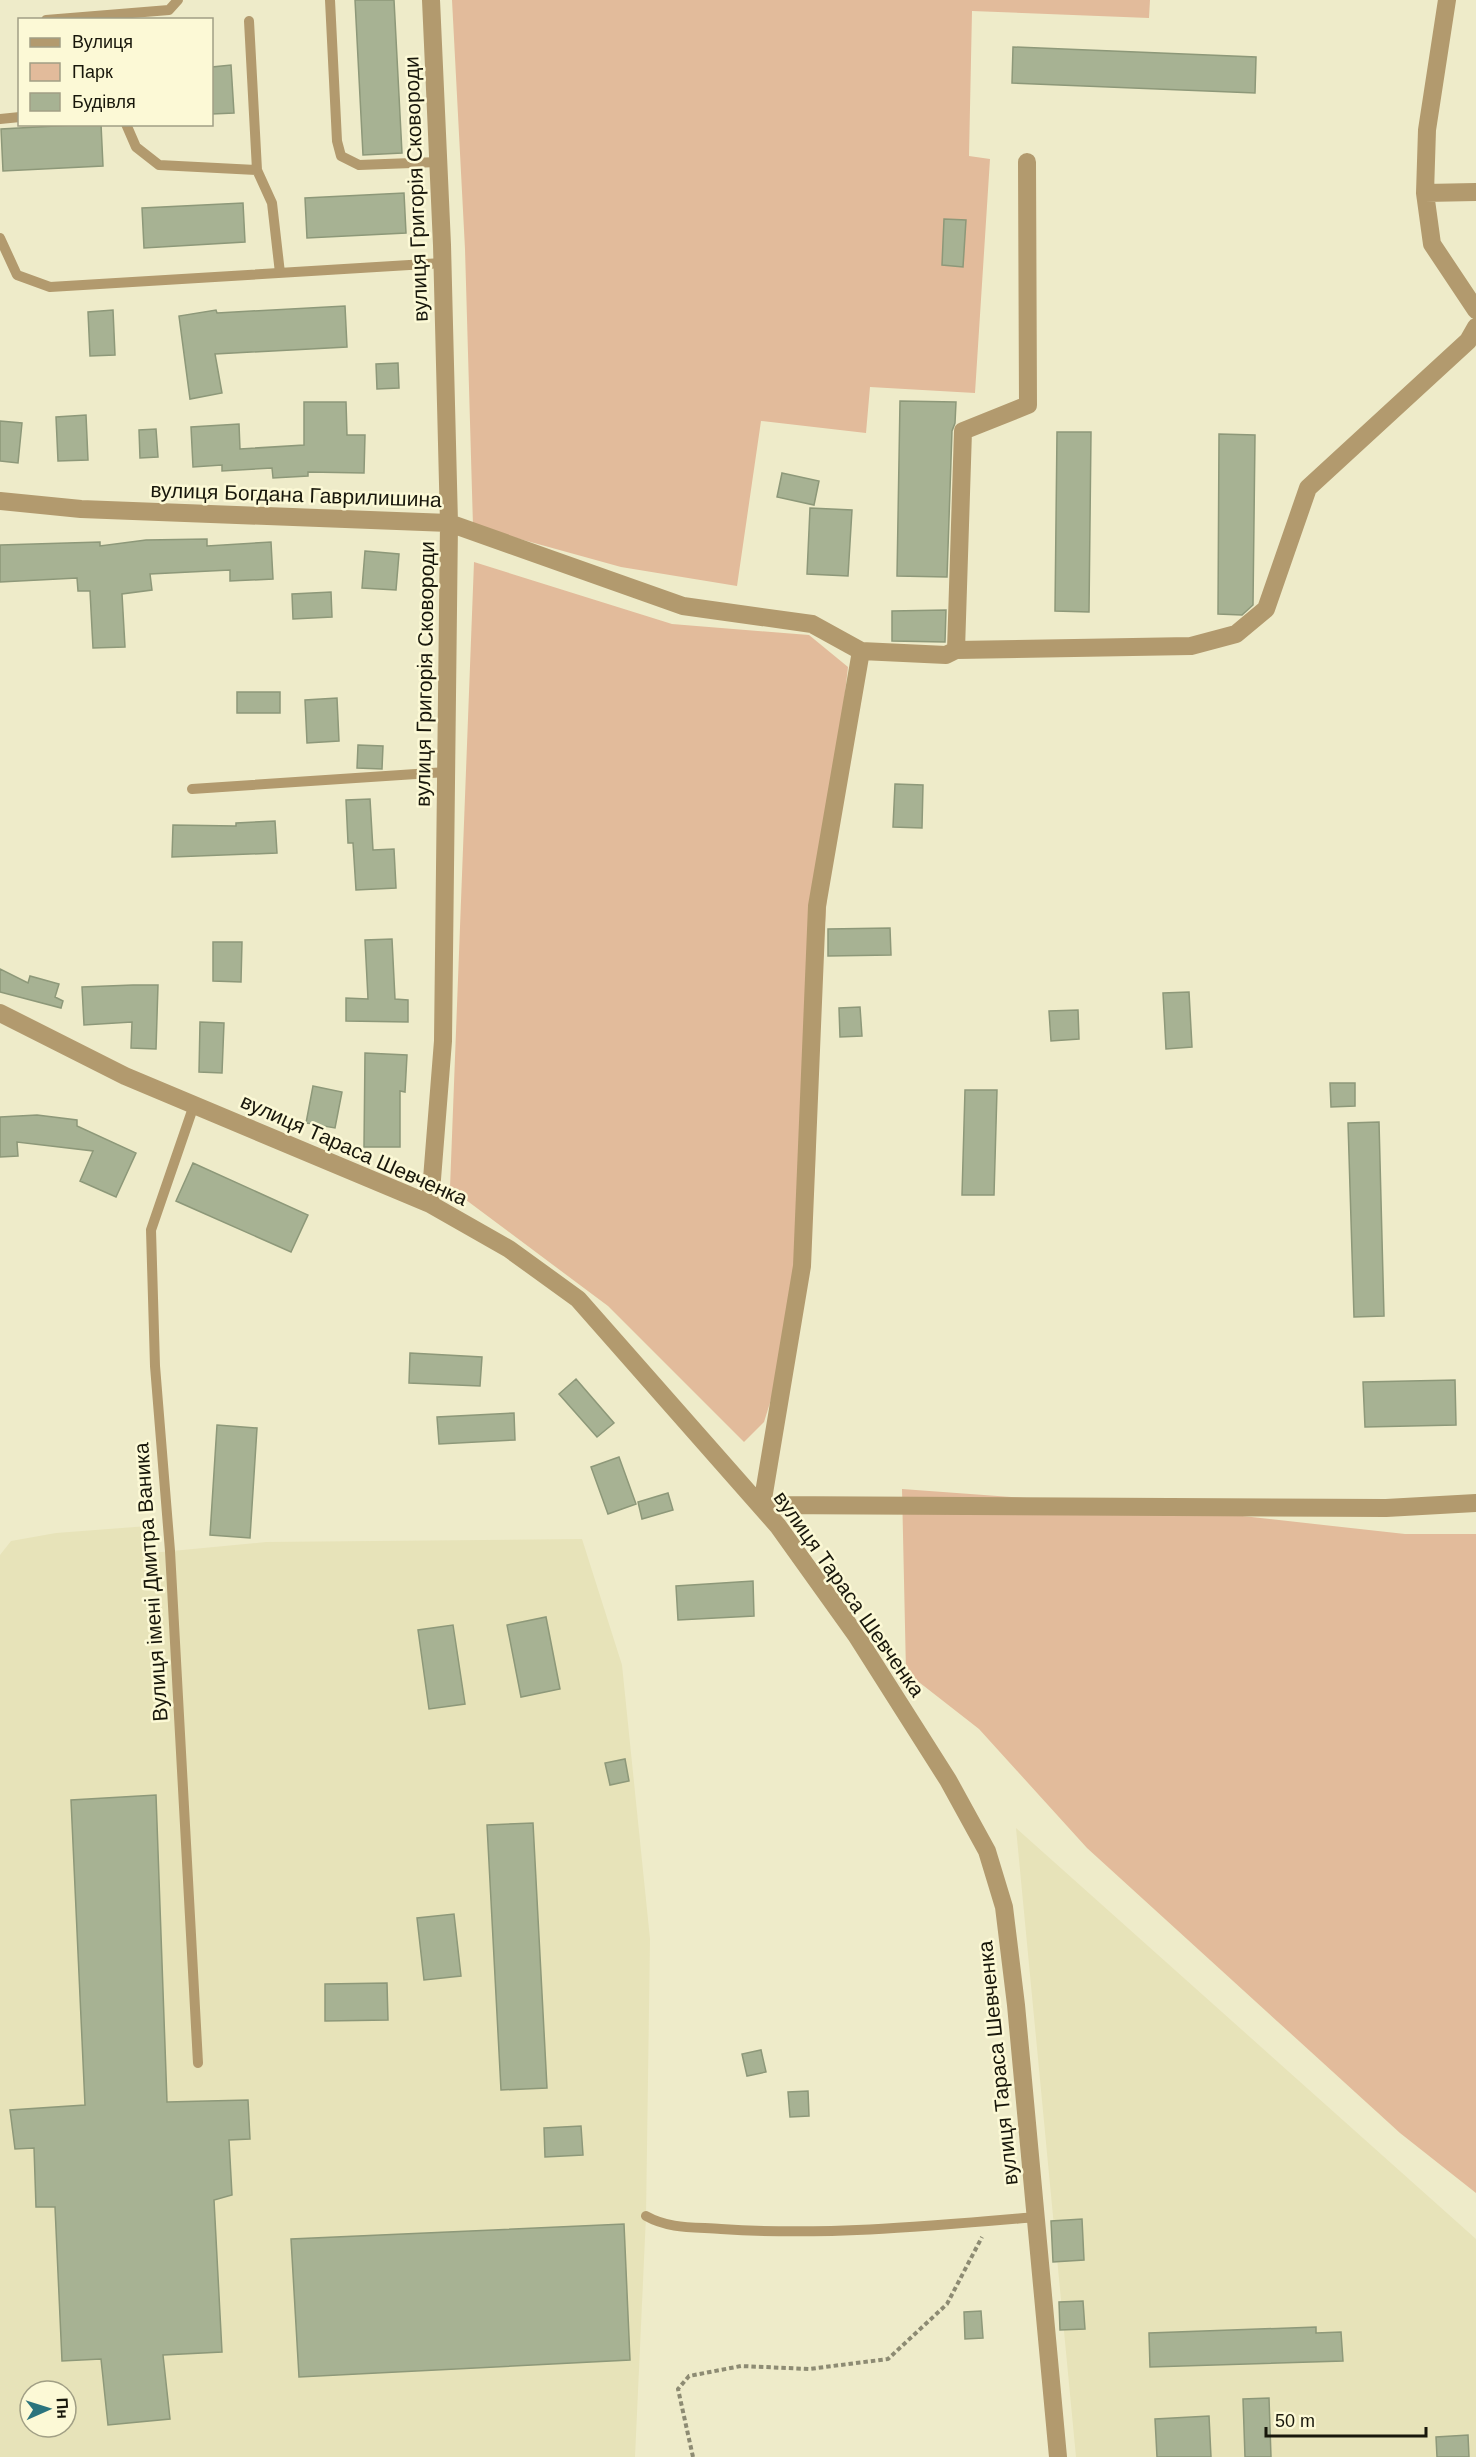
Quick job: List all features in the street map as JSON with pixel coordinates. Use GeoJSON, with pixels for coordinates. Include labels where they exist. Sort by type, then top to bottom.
{"type":"FeatureCollection","features":[{"type":"Feature","properties":{"kind":"street","name":"вулиця Григорія Сковороди"},"geometry":{"type":"LineString","coordinates":[[430,1204],[443,1041],[449,523],[442,264],[431,0]]}},
{"type":"Feature","properties":{"kind":"street"},"geometry":{"type":"LineString","coordinates":[[1448,0],[1427,130],[1425,193],[1432,244],[1476,310]]}},
{"type":"Feature","properties":{"kind":"street"},"geometry":{"type":"LineString","coordinates":[[956,650],[963,431],[1028,405],[1027,162]]}},
{"type":"Feature","properties":{"kind":"street"},"geometry":{"type":"LineString","coordinates":[[1425,193],[1476,192]]}},
{"type":"Feature","properties":{"kind":"street"},"geometry":{"type":"LineString","coordinates":[[1476,327],[1468,341],[1308,488],[1266,609],[1236,634],[1191,646],[956,650],[946,655],[861,651],[817,906],[802,1266],[762,1505],[1386,1508],[1476,1503]]}},
{"type":"Feature","properties":{"kind":"street","name":"вулиця Богдана Гаврилишина"},"geometry":{"type":"LineString","coordinates":[[0,501],[81,509],[449,523],[683,606],[813,624],[861,651]]}},
{"type":"Feature","properties":{"kind":"street","name":"вулиця Тараса Шевченка"},"geometry":{"type":"LineString","coordinates":[[0,1013],[125,1076],[430,1204],[509,1249],[578,1299],[651,1379],[778,1526],[856,1635],[948,1780],[987,1851],[1004,1907],[1016,2005],[1058,2457]]}},
{"type":"Feature","properties":{"kind":"lane"},"geometry":{"type":"LineString","coordinates":[[71,18],[169,10],[178,0]]}},
{"type":"Feature","properties":{"kind":"lane"},"geometry":{"type":"LineString","coordinates":[[330,0],[337,141],[341,156],[359,165],[438,162]]}},
{"type":"Feature","properties":{"kind":"lane"},"geometry":{"type":"LineString","coordinates":[[249,21],[257,170],[272,203],[280,273]]}},
{"type":"Feature","properties":{"kind":"lane"},"geometry":{"type":"LineString","coordinates":[[0,119],[18,117]]}},
{"type":"Feature","properties":{"kind":"lane"},"geometry":{"type":"LineString","coordinates":[[127,126],[136,147],[159,165],[257,170]]}},
{"type":"Feature","properties":{"kind":"lane"},"geometry":{"type":"LineString","coordinates":[[0,238],[17,275],[50,287],[442,264]]}},
{"type":"Feature","properties":{"kind":"lane"},"geometry":{"type":"LineString","coordinates":[[192,789],[447,772]]}},
{"type":"Feature","properties":{"kind":"lane","name":"Вулиця імені Дмитра Ваника"},"geometry":{"type":"LineString","coordinates":[[194,1105],[151,1230],[155,1366],[170,1551],[198,2063]]}},
{"type":"Feature","properties":{"kind":"lane"},"geometry":{"type":"LineString","coordinates":[[646,2216],[663,2225],[771,2232],[919,2227],[1036,2217]]}},
{"type":"Feature","properties":{"kind":"path"},"geometry":{"type":"LineString","coordinates":[[693,2457],[678,2389],[689,2376],[741,2366],[809,2369],[888,2359],[947,2304],[991,2221]]}},
{"type":"Feature","properties":{"kind":"shaded area"},"geometry":{"type":"Polygon","coordinates":[[[148,1526],[151,1553],[266,1542],[582,1539],[622,1665],[650,1939],[646,2216],[635,2457],[0,2457],[0,1555],[11,1541],[56,1533],[148,1526]]]}},
{"type":"Feature","properties":{"kind":"shaded area"},"geometry":{"type":"Polygon","coordinates":[[[1016,1828],[1476,2239],[1476,2457],[1076,2457],[1016,1828]]]}},
{"type":"Feature","properties":{"kind":"green space"},"geometry":{"type":"Polygon","coordinates":[[[452,0],[1150,0],[1149,18],[972,11],[969,156],[990,159],[975,393],[870,387],[866,433],[761,421],[737,586],[621,567],[473,526],[465,249],[452,0]]]}},
{"type":"Feature","properties":{"kind":"green space"},"geometry":{"type":"Polygon","coordinates":[[[474,562],[672,624],[809,635],[848,667],[835,780],[817,1037],[815,1169],[801,1303],[764,1422],[744,1442],[608,1306],[450,1188],[474,562]]]}},
{"type":"Feature","properties":{"kind":"green space"},"geometry":{"type":"Polygon","coordinates":[[[902,1489],[1179,1509],[1405,1534],[1476,1534],[1476,2193],[1400,2133],[1087,1848],[979,1729],[906,1672],[902,1489]]]}},
{"type":"Feature","properties":{"kind":"building"},"geometry":{"type":"Polygon","coordinates":[[[355,0],[394,0],[402,153],[363,155],[355,0]]]}},
{"type":"Feature","properties":{"kind":"building"},"geometry":{"type":"Polygon","coordinates":[[[1013,47],[1256,57],[1255,93],[1012,83],[1013,47]]]}},
{"type":"Feature","properties":{"kind":"building"},"geometry":{"type":"Polygon","coordinates":[[[231,65],[234,113],[213,114],[213,67],[231,65]]]}},
{"type":"Feature","properties":{"kind":"building"},"geometry":{"type":"Polygon","coordinates":[[[101,126],[103,166],[3,171],[1,129],[101,126]]]}},
{"type":"Feature","properties":{"kind":"building"},"geometry":{"type":"Polygon","coordinates":[[[404,193],[406,233],[307,238],[305,198],[404,193]]]}},
{"type":"Feature","properties":{"kind":"building"},"geometry":{"type":"Polygon","coordinates":[[[243,203],[245,242],[144,248],[142,208],[243,203]]]}},
{"type":"Feature","properties":{"kind":"building"},"geometry":{"type":"Polygon","coordinates":[[[944,219],[966,220],[963,267],[942,265],[944,219]]]}},
{"type":"Feature","properties":{"kind":"building"},"geometry":{"type":"Polygon","coordinates":[[[345,306],[347,347],[215,354],[222,393],[190,399],[179,316],[216,310],[217,313],[345,306]]]}},
{"type":"Feature","properties":{"kind":"building"},"geometry":{"type":"Polygon","coordinates":[[[113,310],[115,355],[90,356],[88,312],[113,310]]]}},
{"type":"Feature","properties":{"kind":"building"},"geometry":{"type":"Polygon","coordinates":[[[398,363],[399,388],[377,389],[376,364],[398,363]]]}},
{"type":"Feature","properties":{"kind":"building"},"geometry":{"type":"Polygon","coordinates":[[[900,401],[956,402],[955,423],[952,431],[947,577],[897,576],[900,401]]]}},
{"type":"Feature","properties":{"kind":"building"},"geometry":{"type":"Polygon","coordinates":[[[304,402],[346,402],[347,435],[365,435],[364,473],[308,472],[308,476],[273,478],[272,468],[222,471],[222,465],[193,467],[191,427],[239,424],[240,449],[304,445],[304,402]]]}},
{"type":"Feature","properties":{"kind":"building"},"geometry":{"type":"Polygon","coordinates":[[[86,415],[88,460],[58,461],[56,417],[86,415]]]}},
{"type":"Feature","properties":{"kind":"building"},"geometry":{"type":"Polygon","coordinates":[[[0,421],[22,423],[18,463],[0,461],[0,421]]]}},
{"type":"Feature","properties":{"kind":"building"},"geometry":{"type":"Polygon","coordinates":[[[156,429],[158,457],[140,458],[139,430],[156,429]]]}},
{"type":"Feature","properties":{"kind":"building"},"geometry":{"type":"Polygon","coordinates":[[[1057,432],[1091,432],[1089,612],[1055,611],[1057,432]]]}},
{"type":"Feature","properties":{"kind":"building"},"geometry":{"type":"Polygon","coordinates":[[[1219,434],[1255,435],[1253,605],[1242,615],[1218,614],[1219,434]]]}},
{"type":"Feature","properties":{"kind":"building"},"geometry":{"type":"Polygon","coordinates":[[[782,473],[819,481],[814,505],[777,497],[782,473]]]}},
{"type":"Feature","properties":{"kind":"building"},"geometry":{"type":"Polygon","coordinates":[[[810,508],[852,510],[848,576],[807,574],[810,508]]]}},
{"type":"Feature","properties":{"kind":"building"},"geometry":{"type":"Polygon","coordinates":[[[207,539],[207,546],[271,542],[273,579],[230,581],[230,570],[150,574],[152,590],[122,594],[125,647],[93,648],[90,591],[78,591],[77,578],[0,582],[0,545],[100,542],[100,546],[146,540],[207,539]]]}},
{"type":"Feature","properties":{"kind":"building"},"geometry":{"type":"Polygon","coordinates":[[[365,551],[399,554],[396,590],[362,588],[365,551]]]}},
{"type":"Feature","properties":{"kind":"building"},"geometry":{"type":"Polygon","coordinates":[[[331,592],[332,617],[293,619],[292,594],[331,592]]]}},
{"type":"Feature","properties":{"kind":"building"},"geometry":{"type":"Polygon","coordinates":[[[946,610],[945,642],[892,641],[892,611],[946,610]]]}},
{"type":"Feature","properties":{"kind":"building"},"geometry":{"type":"Polygon","coordinates":[[[237,692],[280,692],[280,713],[237,713],[237,692]]]}},
{"type":"Feature","properties":{"kind":"building"},"geometry":{"type":"Polygon","coordinates":[[[337,698],[339,741],[307,743],[305,700],[337,698]]]}},
{"type":"Feature","properties":{"kind":"building"},"geometry":{"type":"Polygon","coordinates":[[[358,745],[383,746],[382,769],[357,768],[358,745]]]}},
{"type":"Feature","properties":{"kind":"building"},"geometry":{"type":"Polygon","coordinates":[[[895,784],[923,785],[922,828],[893,827],[895,784]]]}},
{"type":"Feature","properties":{"kind":"building"},"geometry":{"type":"Polygon","coordinates":[[[370,799],[373,850],[394,849],[396,888],[356,890],[353,843],[348,843],[346,800],[370,799]]]}},
{"type":"Feature","properties":{"kind":"building"},"geometry":{"type":"Polygon","coordinates":[[[275,821],[277,853],[172,857],[173,825],[236,826],[236,823],[275,821]]]}},
{"type":"Feature","properties":{"kind":"building"},"geometry":{"type":"Polygon","coordinates":[[[890,928],[891,955],[828,956],[828,929],[890,928]]]}},
{"type":"Feature","properties":{"kind":"building"},"geometry":{"type":"Polygon","coordinates":[[[392,939],[395,999],[408,1000],[408,1022],[346,1021],[346,998],[368,999],[365,940],[392,939]]]}},
{"type":"Feature","properties":{"kind":"building"},"geometry":{"type":"Polygon","coordinates":[[[213,942],[242,942],[241,982],[213,981],[213,942]]]}},
{"type":"Feature","properties":{"kind":"building"},"geometry":{"type":"Polygon","coordinates":[[[0,969],[28,983],[30,976],[59,984],[55,997],[63,1001],[61,1008],[0,992],[0,969]]]}},
{"type":"Feature","properties":{"kind":"building"},"geometry":{"type":"Polygon","coordinates":[[[158,985],[156,1049],[131,1048],[132,1022],[84,1025],[82,987],[158,985]]]}},
{"type":"Feature","properties":{"kind":"building"},"geometry":{"type":"Polygon","coordinates":[[[1189,992],[1192,1047],[1166,1049],[1163,993],[1189,992]]]}},
{"type":"Feature","properties":{"kind":"building"},"geometry":{"type":"Polygon","coordinates":[[[860,1007],[862,1036],[840,1037],[839,1008],[860,1007]]]}},
{"type":"Feature","properties":{"kind":"building"},"geometry":{"type":"Polygon","coordinates":[[[1078,1010],[1079,1039],[1051,1041],[1049,1011],[1078,1010]]]}},
{"type":"Feature","properties":{"kind":"building"},"geometry":{"type":"Polygon","coordinates":[[[200,1022],[224,1023],[222,1073],[199,1072],[200,1022]]]}},
{"type":"Feature","properties":{"kind":"building"},"geometry":{"type":"Polygon","coordinates":[[[365,1053],[407,1055],[405,1092],[400,1091],[400,1147],[364,1147],[365,1053]]]}},
{"type":"Feature","properties":{"kind":"building"},"geometry":{"type":"Polygon","coordinates":[[[1330,1083],[1355,1083],[1355,1106],[1331,1107],[1330,1083]]]}},
{"type":"Feature","properties":{"kind":"building"},"geometry":{"type":"Polygon","coordinates":[[[313,1086],[342,1092],[335,1128],[306,1123],[313,1086]]]}},
{"type":"Feature","properties":{"kind":"building"},"geometry":{"type":"Polygon","coordinates":[[[965,1090],[997,1090],[994,1195],[962,1195],[965,1090]]]}},
{"type":"Feature","properties":{"kind":"building"},"geometry":{"type":"Polygon","coordinates":[[[37,1115],[77,1120],[77,1126],[136,1153],[116,1197],[80,1181],[93,1151],[17,1142],[18,1156],[0,1157],[0,1117],[37,1115]]]}},
{"type":"Feature","properties":{"kind":"building"},"geometry":{"type":"Polygon","coordinates":[[[1379,1122],[1384,1316],[1354,1317],[1348,1123],[1379,1122]]]}},
{"type":"Feature","properties":{"kind":"building"},"geometry":{"type":"Polygon","coordinates":[[[193,1163],[308,1215],[291,1252],[176,1201],[193,1163]]]}},
{"type":"Feature","properties":{"kind":"building"},"geometry":{"type":"Polygon","coordinates":[[[410,1353],[482,1357],[480,1386],[409,1383],[410,1353]]]}},
{"type":"Feature","properties":{"kind":"building"},"geometry":{"type":"Polygon","coordinates":[[[576,1379],[614,1423],[597,1437],[559,1394],[576,1379]]]}},
{"type":"Feature","properties":{"kind":"building"},"geometry":{"type":"Polygon","coordinates":[[[1455,1380],[1456,1425],[1365,1427],[1363,1382],[1455,1380]]]}},
{"type":"Feature","properties":{"kind":"building"},"geometry":{"type":"Polygon","coordinates":[[[514,1413],[515,1440],[439,1444],[437,1417],[514,1413]]]}},
{"type":"Feature","properties":{"kind":"building"},"geometry":{"type":"Polygon","coordinates":[[[217,1425],[257,1428],[250,1538],[210,1535],[217,1425]]]}},
{"type":"Feature","properties":{"kind":"building"},"geometry":{"type":"Polygon","coordinates":[[[619,1457],[636,1504],[608,1514],[591,1467],[619,1457]]]}},
{"type":"Feature","properties":{"kind":"building"},"geometry":{"type":"Polygon","coordinates":[[[668,1493],[673,1510],[642,1519],[638,1502],[668,1493]]]}},
{"type":"Feature","properties":{"kind":"building"},"geometry":{"type":"Polygon","coordinates":[[[753,1581],[754,1616],[678,1620],[676,1586],[753,1581]]]}},
{"type":"Feature","properties":{"kind":"building"},"geometry":{"type":"Polygon","coordinates":[[[546,1617],[560,1689],[521,1697],[507,1625],[546,1617]]]}},
{"type":"Feature","properties":{"kind":"building"},"geometry":{"type":"Polygon","coordinates":[[[453,1625],[465,1704],[429,1709],[418,1630],[453,1625]]]}},
{"type":"Feature","properties":{"kind":"building"},"geometry":{"type":"Polygon","coordinates":[[[625,1759],[629,1781],[610,1785],[605,1763],[625,1759]]]}},
{"type":"Feature","properties":{"kind":"building"},"geometry":{"type":"Polygon","coordinates":[[[156,1795],[167,2102],[248,2100],[250,2139],[229,2140],[232,2195],[214,2200],[222,2352],[163,2355],[170,2419],[108,2425],[101,2359],[62,2361],[55,2207],[36,2207],[34,2148],[15,2149],[10,2110],[85,2105],[71,1800],[156,1795]]]}},
{"type":"Feature","properties":{"kind":"building"},"geometry":{"type":"Polygon","coordinates":[[[533,1823],[547,2088],[501,2090],[487,1825],[533,1823]]]}},
{"type":"Feature","properties":{"kind":"building"},"geometry":{"type":"Polygon","coordinates":[[[454,1914],[461,1976],[424,1980],[417,1918],[454,1914]]]}},
{"type":"Feature","properties":{"kind":"building"},"geometry":{"type":"Polygon","coordinates":[[[387,1983],[388,2020],[325,2021],[325,1984],[387,1983]]]}},
{"type":"Feature","properties":{"kind":"building"},"geometry":{"type":"Polygon","coordinates":[[[761,2050],[766,2072],[747,2076],[742,2054],[761,2050]]]}},
{"type":"Feature","properties":{"kind":"building"},"geometry":{"type":"Polygon","coordinates":[[[808,2091],[809,2116],[790,2117],[788,2092],[808,2091]]]}},
{"type":"Feature","properties":{"kind":"building"},"geometry":{"type":"Polygon","coordinates":[[[581,2126],[583,2155],[545,2157],[544,2128],[581,2126]]]}},
{"type":"Feature","properties":{"kind":"building"},"geometry":{"type":"Polygon","coordinates":[[[1082,2219],[1084,2260],[1053,2262],[1051,2221],[1082,2219]]]}},
{"type":"Feature","properties":{"kind":"building"},"geometry":{"type":"Polygon","coordinates":[[[624,2224],[630,2360],[299,2377],[291,2239],[624,2224]]]}},
{"type":"Feature","properties":{"kind":"building"},"geometry":{"type":"Polygon","coordinates":[[[1083,2301],[1085,2329],[1060,2330],[1059,2302],[1083,2301]]]}},
{"type":"Feature","properties":{"kind":"building"},"geometry":{"type":"Polygon","coordinates":[[[981,2311],[983,2338],[965,2339],[964,2312],[981,2311]]]}},
{"type":"Feature","properties":{"kind":"building"},"geometry":{"type":"Polygon","coordinates":[[[1316,2327],[1316,2333],[1341,2332],[1343,2361],[1150,2367],[1149,2333],[1316,2327]]]}},
{"type":"Feature","properties":{"kind":"building"},"geometry":{"type":"Polygon","coordinates":[[[1269,2398],[1271,2457],[1245,2457],[1243,2399],[1269,2398]]]}},
{"type":"Feature","properties":{"kind":"building"},"geometry":{"type":"Polygon","coordinates":[[[1209,2416],[1211,2457],[1157,2457],[1155,2419],[1209,2416]]]}},
{"type":"Feature","properties":{"kind":"building"},"geometry":{"type":"Polygon","coordinates":[[[1468,2435],[1469,2457],[1437,2457],[1436,2437],[1468,2435]]]}}]}
